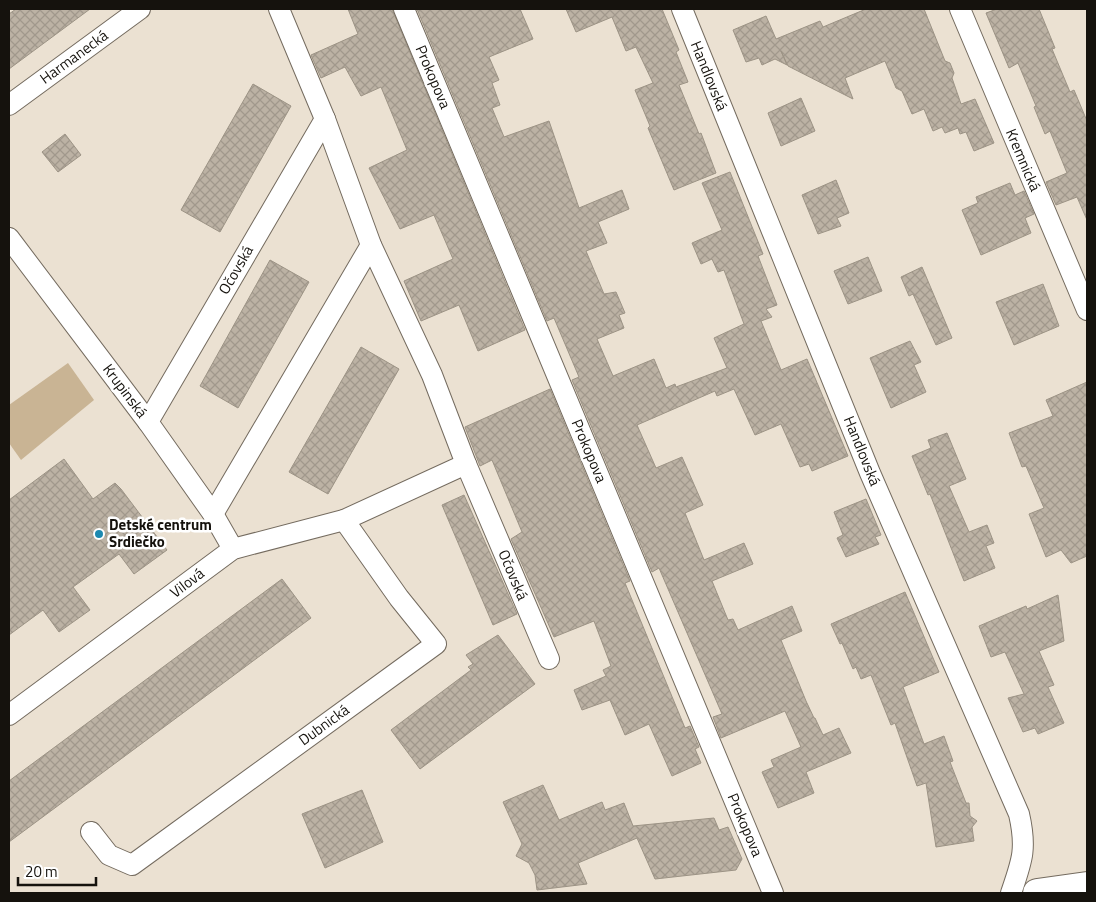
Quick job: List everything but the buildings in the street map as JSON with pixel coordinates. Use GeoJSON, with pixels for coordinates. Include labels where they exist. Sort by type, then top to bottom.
{"type":"FeatureCollection","features":[{"type":"Feature","properties":{"kind":"street","name":"Harmanecká"},"geometry":{"type":"LineString","coordinates":[[9,105],[140,9]]}},
{"type":"Feature","properties":{"kind":"street","name":"Očovská"},"geometry":{"type":"LineString","coordinates":[[279,9],[325,119],[371,245],[432,375],[466,464],[549,659]]}},
{"type":"Feature","properties":{"kind":"street","name":"Prokopova"},"geometry":{"type":"LineString","coordinates":[[404,9],[773,893]]}},
{"type":"Feature","properties":{"kind":"street","name":"Handlovská"},"geometry":{"type":"LineString","coordinates":[[682,9],[870,473],[1019,814],[1024,834],[1023,858],[1011,893]]}},
{"type":"Feature","properties":{"kind":"street","name":"Kremnická"},"geometry":{"type":"LineString","coordinates":[[960,9],[1087,310]]}},
{"type":"Feature","properties":{"kind":"street","name":"Očovská"},"geometry":{"type":"LineString","coordinates":[[148,422],[325,119]]}},
{"type":"Feature","properties":{"kind":"street","name":"Krupinská"},"geometry":{"type":"LineString","coordinates":[[9,238],[148,422],[213,514],[233,549]]}},
{"type":"Feature","properties":{"kind":"street"},"geometry":{"type":"LineString","coordinates":[[213,514],[371,245]]}},
{"type":"Feature","properties":{"kind":"street","name":"Vilová"},"geometry":{"type":"LineString","coordinates":[[9,715],[233,549],[344,520],[416,485],[466,464]]}},
{"type":"Feature","properties":{"kind":"street","name":"Dubnická"},"geometry":{"type":"LineString","coordinates":[[91,832],[109,855],[132,865],[436,644],[399,598],[344,520]]}},
{"type":"Feature","properties":{"kind":"street"},"geometry":{"type":"LineString","coordinates":[[1037,893],[1087,886]]}},
{"type":"Feature","properties":{"kind":"shaded area"},"geometry":{"type":"Polygon","coordinates":[[[68,363],[94,400],[21,460],[9,443],[9,405],[68,363]]]}},
{"type":"Feature","properties":{"kind":"place","name":"Detské centrum Srdiečko"},"geometry":{"type":"Point","coordinates":[99,534]}}]}
